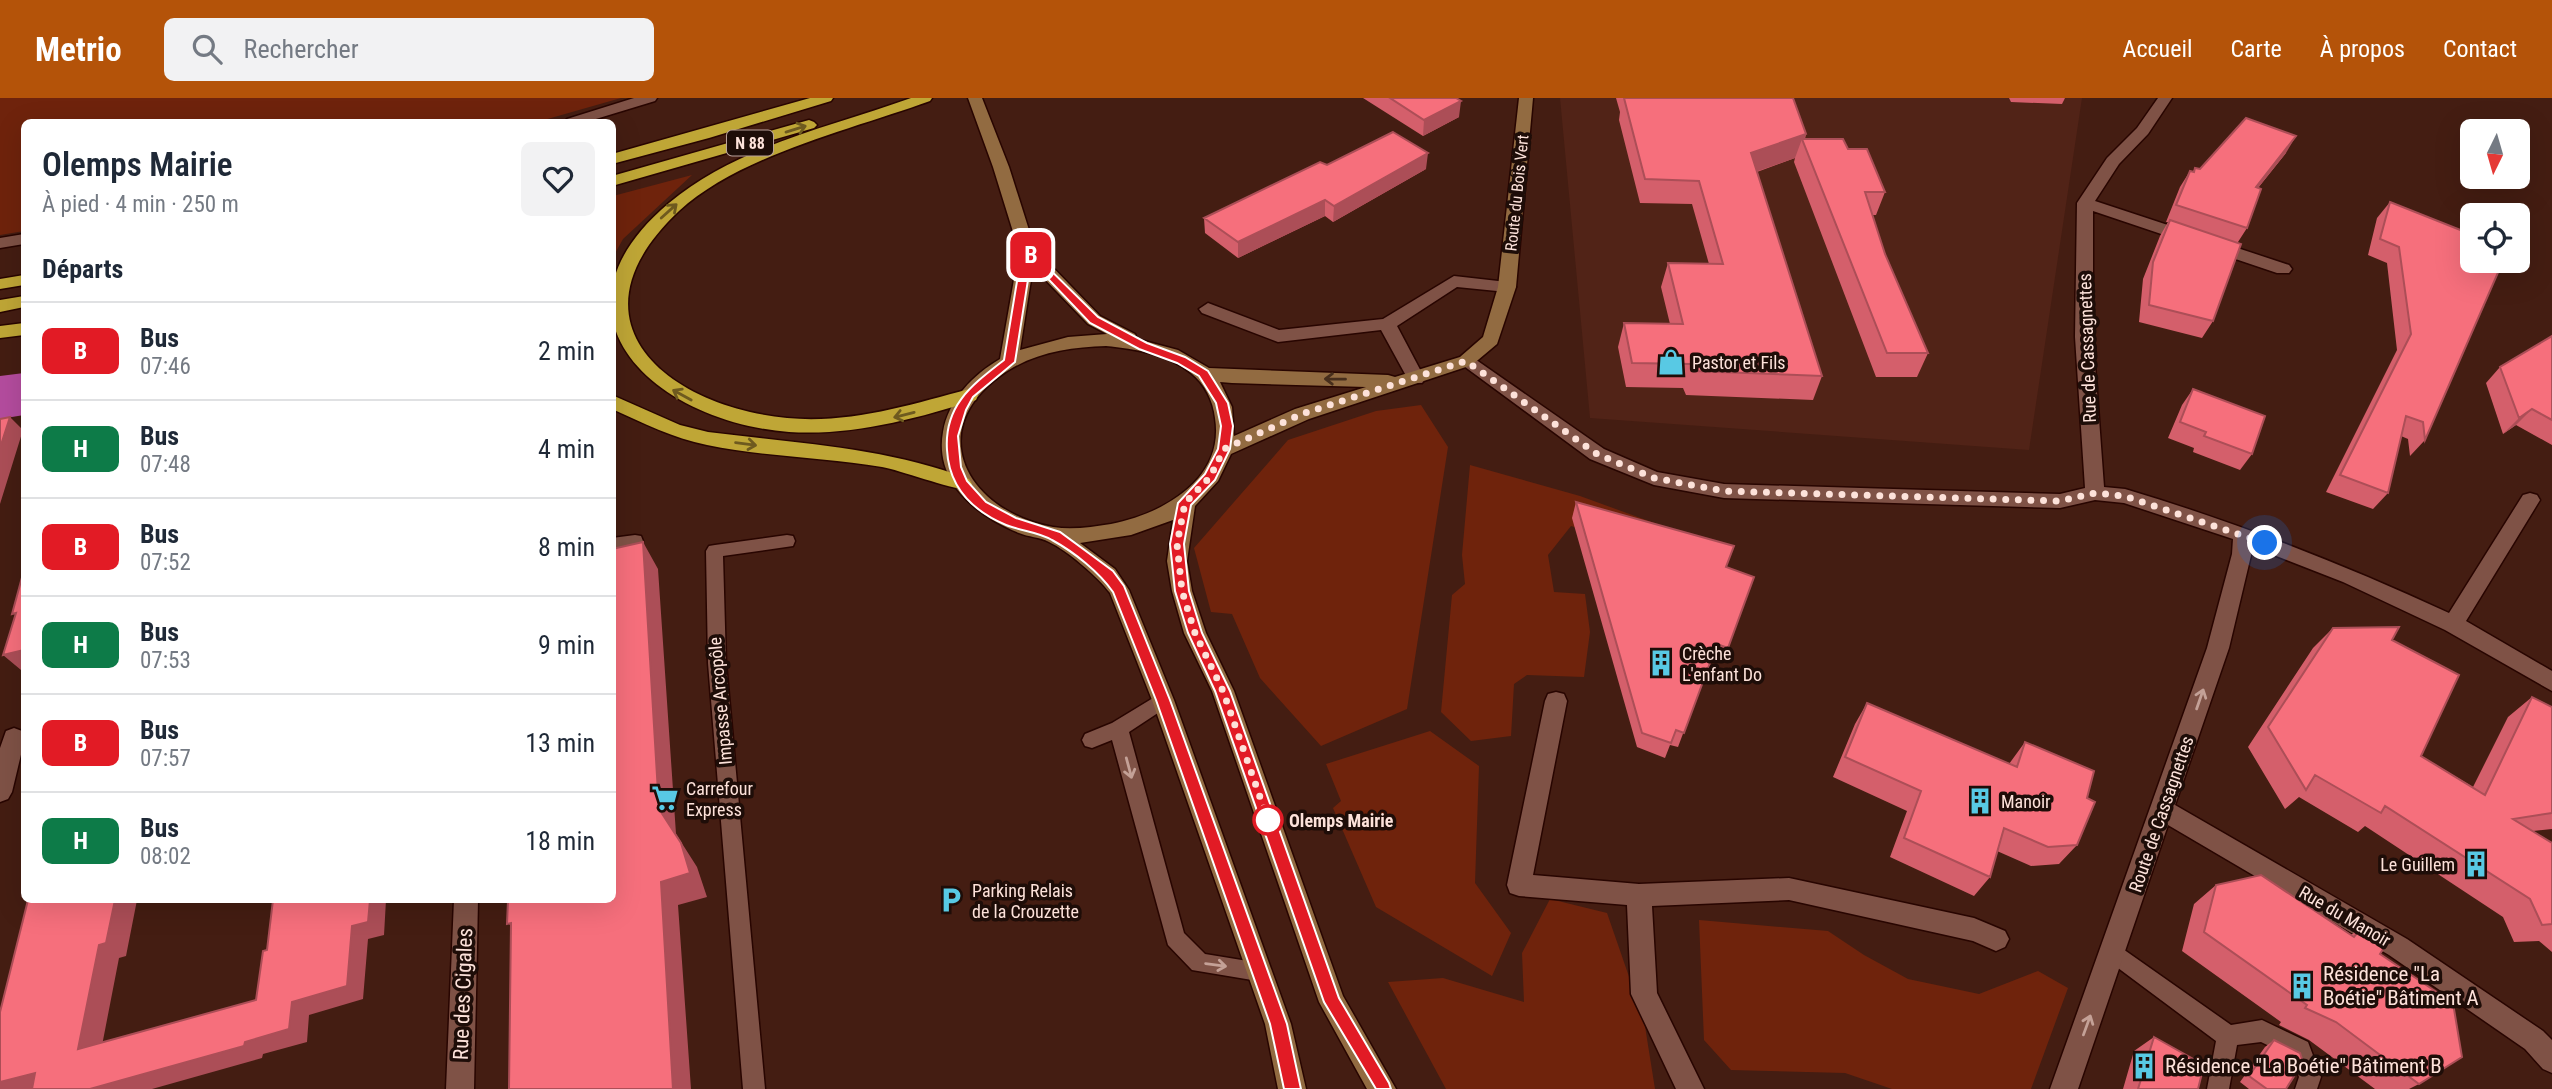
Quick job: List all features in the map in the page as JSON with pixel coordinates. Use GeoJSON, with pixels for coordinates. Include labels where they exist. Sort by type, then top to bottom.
{"type":"FeatureCollection","features":[{"type":"Feature","properties":{"kind":"highway"},"geometry":{"type":"LineString","coordinates":[[616,158],[826,98]]}},
{"type":"Feature","properties":{"kind":"highway","name":"N 88"},"geometry":{"type":"LineString","coordinates":[[616,180],[754,142],[886,98]]}},
{"type":"Feature","properties":{"kind":"highway"},"geometry":{"type":"LineString","coordinates":[[920,100],[773,153],[718,177],[686,197],[653,227],[631,255],[618,292],[618,321],[633,353],[658,380],[693,401],[750,419],[816,426],[869,422],[914,413],[969,395]]}},
{"type":"Feature","properties":{"kind":"highway"},"geometry":{"type":"LineString","coordinates":[[0,284],[21,280]]}},
{"type":"Feature","properties":{"kind":"highway"},"geometry":{"type":"LineString","coordinates":[[0,306],[21,302]]}},
{"type":"Feature","properties":{"kind":"highway"},"geometry":{"type":"LineString","coordinates":[[0,332],[21,329]]}},
{"type":"Feature","properties":{"kind":"highway"},"geometry":{"type":"LineString","coordinates":[[616,403],[674,430],[708,439],[883,460],[928,471],[962,484]]}},
{"type":"Feature","properties":{"kind":"street"},"geometry":{"type":"LineString","coordinates":[[582,119],[650,98]]}},
{"type":"Feature","properties":{"kind":"street"},"geometry":{"type":"LineString","coordinates":[[975,98],[1001,167],[1027,251],[1009,362]]}},
{"type":"Feature","properties":{"kind":"street","name":"Route du Bois Vert"},"geometry":{"type":"LineString","coordinates":[[1466,361],[1491,340],[1507,287],[1526,98]]}},
{"type":"Feature","properties":{"kind":"street"},"geometry":{"type":"LineString","coordinates":[[2165,98],[2143,131],[2113,161],[2085,204],[2283,269]]}},
{"type":"Feature","properties":{"kind":"street","name":"Rue de Cassagnettes"},"geometry":{"type":"LineString","coordinates":[[2085,204],[2084,337],[2095,493]]}},
{"type":"Feature","properties":{"kind":"street"},"geometry":{"type":"LineString","coordinates":[[0,243],[21,240]]}},
{"type":"Feature","properties":{"kind":"street"},"geometry":{"type":"LineString","coordinates":[[1027,251],[1094,320],[1143,346],[1181,360],[1204,374],[1231,377],[1410,380]]}},
{"type":"Feature","properties":{"kind":"street"},"geometry":{"type":"LineString","coordinates":[[1208,309],[1278,335],[1387,324],[1454,281],[1507,287]]}},
{"type":"Feature","properties":{"kind":"street"},"geometry":{"type":"LineString","coordinates":[[1387,324],[1410,380]]}},
{"type":"Feature","properties":{"kind":"street"},"geometry":{"type":"LineString","coordinates":[[1143,346],[1106,340],[1052,346],[1009,362],[969,395],[955,422],[952,436],[954,467],[962,484],[981,506],[995,515],[1055,535],[1092,535],[1142,525],[1185,503],[1210,477],[1224,449],[1227,426],[1222,403],[1204,374]]}},
{"type":"Feature","properties":{"kind":"street"},"geometry":{"type":"LineString","coordinates":[[1224,449],[1279,423],[1466,361],[1597,454],[1654,478],[1738,491],[2060,501],[2095,493],[2124,496],[2244,535],[2350,576],[2453,624],[2552,682]]}},
{"type":"Feature","properties":{"kind":"street"},"geometry":{"type":"LineString","coordinates":[[2453,624],[2529,500]]}},
{"type":"Feature","properties":{"kind":"street"},"geometry":{"type":"LineString","coordinates":[[1185,503],[1177,561],[1182,591],[1195,633],[1223,691],[1332,1002],[1382,1089]]}},
{"type":"Feature","properties":{"kind":"street"},"geometry":{"type":"LineString","coordinates":[[1055,535],[1108,575],[1119,590],[1163,700],[1278,1024],[1292,1089]]}},
{"type":"Feature","properties":{"kind":"street","name":"Route de Cassagnettes"},"geometry":{"type":"LineString","coordinates":[[2064,1089],[2218,648],[2242,554],[2244,535]]}},
{"type":"Feature","properties":{"kind":"street"},"geometry":{"type":"LineString","coordinates":[[1556,701],[1519,885],[1639,895],[1789,888],[1974,930],[1996,939]]}},
{"type":"Feature","properties":{"kind":"street"},"geometry":{"type":"LineString","coordinates":[[0,792],[13,738]]}},
{"type":"Feature","properties":{"kind":"street","name":"Rue du Manoir"},"geometry":{"type":"LineString","coordinates":[[2163,810],[2398,947],[2534,1040],[2552,1060]]}},
{"type":"Feature","properties":{"kind":"street"},"geometry":{"type":"LineString","coordinates":[[1639,895],[1644,994],[1690,1089]]}},
{"type":"Feature","properties":{"kind":"street","name":"Rue des Cigales"},"geometry":{"type":"LineString","coordinates":[[460,1089],[466,903]]}},
{"type":"Feature","properties":{"kind":"lane"},"geometry":{"type":"LineString","coordinates":[[616,544],[635,541]]}},
{"type":"Feature","properties":{"kind":"lane","name":"Impasse Arcopôle"},"geometry":{"type":"LineString","coordinates":[[754,1089],[742,987],[734,850],[716,655],[715,551],[787,541]]}},
{"type":"Feature","properties":{"kind":"lane"},"geometry":{"type":"LineString","coordinates":[[1092,740],[1119,729],[1163,700]]}},
{"type":"Feature","properties":{"kind":"lane"},"geometry":{"type":"LineString","coordinates":[[1119,729],[1175,938],[1200,963],[1258,971]]}},
{"type":"Feature","properties":{"kind":"lane"},"geometry":{"type":"LineString","coordinates":[[2113,952],[2228,1036],[2262,1031],[2300,1050],[2310,1077],[2306,1089]]}},
{"type":"Feature","properties":{"kind":"lane"},"geometry":{"type":"LineString","coordinates":[[2218,1089],[2228,1036]]}},
{"type":"Feature","properties":{"kind":"shaded area"},"geometry":{"type":"Polygon","coordinates":[[[0,98],[621,98],[548,119],[21,119],[21,232],[0,235],[0,98]]]}},
{"type":"Feature","properties":{"kind":"shaded area"},"geometry":{"type":"Polygon","coordinates":[[[1560,98],[2082,98],[2029,450],[1590,418],[1560,98]]]}},
{"type":"Feature","properties":{"kind":"shaded area"},"geometry":{"type":"Polygon","coordinates":[[[692,175],[623,239],[616,252],[616,195],[692,175]]]}},
{"type":"Feature","properties":{"kind":"shaded area"},"geometry":{"type":"Polygon","coordinates":[[[21,373],[21,416],[0,419],[0,376],[21,373]]]}},
{"type":"Feature","properties":{"kind":"shaded area"},"geometry":{"type":"Polygon","coordinates":[[[1421,405],[1448,447],[1407,709],[1321,746],[1260,678],[1232,614],[1211,612],[1194,548],[1288,440],[1376,411],[1421,405]]]}},
{"type":"Feature","properties":{"kind":"shaded area"},"geometry":{"type":"Polygon","coordinates":[[[1470,465],[1580,496],[1668,528],[1643,548],[1571,526],[1548,555],[1554,592],[1585,594],[1590,632],[1584,677],[1527,675],[1514,684],[1511,736],[1471,741],[1441,712],[1452,595],[1465,584],[1462,555],[1470,465]]]}},
{"type":"Feature","properties":{"kind":"shaded area"},"geometry":{"type":"Polygon","coordinates":[[[1430,731],[1479,766],[1475,883],[1511,933],[1492,976],[1376,907],[1333,808],[1341,801],[1326,764],[1430,731]]]}},
{"type":"Feature","properties":{"kind":"shaded area"},"geometry":{"type":"Polygon","coordinates":[[[1550,899],[1607,913],[1644,1020],[1655,1089],[1446,1089],[1388,982],[1443,978],[1524,1002],[1522,953],[1550,899]]]}},
{"type":"Feature","properties":{"kind":"shaded area"},"geometry":{"type":"Polygon","coordinates":[[[1699,920],[1828,931],[1908,979],[1979,994],[2038,971],[2068,988],[2031,1089],[1892,1089],[1845,1073],[1731,1070],[1704,1040],[1699,920]]]}},
{"type":"Feature","properties":{"kind":"building"},"geometry":{"type":"Polygon","coordinates":[[[1390,98],[1456,98],[1461,101],[1424,120],[1390,98]]]}},
{"type":"Feature","properties":{"kind":"building"},"geometry":{"type":"Polygon","coordinates":[[[1624,98],[1793,98],[1806,134],[1751,153],[1822,376],[1693,371],[1691,364],[1632,363],[1624,323],[1683,324],[1668,263],[1723,264],[1699,181],[1645,179],[1624,98]]]}},
{"type":"Feature","properties":{"kind":"building"},"geometry":{"type":"Polygon","coordinates":[[[2246,118],[2296,136],[2256,187],[2261,189],[2247,228],[2176,205],[2190,171],[2200,169],[2246,118]]]}},
{"type":"Feature","properties":{"kind":"building"},"geometry":{"type":"Polygon","coordinates":[[[1393,132],[1428,153],[1334,206],[1325,200],[1238,242],[1204,218],[1320,162],[1327,165],[1393,132]]]}},
{"type":"Feature","properties":{"kind":"building"},"geometry":{"type":"Polygon","coordinates":[[[1802,139],[1843,139],[1848,149],[1867,149],[1885,192],[1865,192],[1885,254],[1928,353],[1887,353],[1802,139]]]}},
{"type":"Feature","properties":{"kind":"building"},"geometry":{"type":"Polygon","coordinates":[[[2390,202],[2460,230],[2460,273],[2498,273],[2425,440],[2423,422],[2406,416],[2388,493],[2340,475],[2411,334],[2399,247],[2380,239],[2390,202]]]}},
{"type":"Feature","properties":{"kind":"building"},"geometry":{"type":"Polygon","coordinates":[[[2170,220],[2241,244],[2213,321],[2149,305],[2153,262],[2170,220]]]}},
{"type":"Feature","properties":{"kind":"building"},"geometry":{"type":"Polygon","coordinates":[[[2552,336],[2552,420],[2532,409],[2519,418],[2500,367],[2552,336]]]}},
{"type":"Feature","properties":{"kind":"building"},"geometry":{"type":"Polygon","coordinates":[[[2193,389],[2265,416],[2252,454],[2204,436],[2206,432],[2180,422],[2193,389]]]}},
{"type":"Feature","properties":{"kind":"building"},"geometry":{"type":"Polygon","coordinates":[[[10,417],[0,448],[0,419],[10,417]]]}},
{"type":"Feature","properties":{"kind":"building","name":"Crèche L'enfant Do"},"geometry":{"type":"Polygon","coordinates":[[[1576,502],[1734,546],[1726,567],[1754,577],[1728,648],[1717,644],[1684,733],[1676,730],[1671,743],[1642,733],[1576,502]]]}},
{"type":"Feature","properties":{"kind":"building"},"geometry":{"type":"Polygon","coordinates":[[[643,542],[659,809],[681,843],[690,873],[661,882],[673,1089],[509,1089],[511,923],[507,924],[508,903],[616,903],[616,548],[643,542]]]}},
{"type":"Feature","properties":{"kind":"building"},"geometry":{"type":"Polygon","coordinates":[[[21,581],[21,651],[3,655],[16,613],[12,614],[21,581]]]}},
{"type":"Feature","properties":{"kind":"building"},"geometry":{"type":"Polygon","coordinates":[[[2399,627],[2392,640],[2459,675],[2421,756],[2485,795],[2532,697],[2552,707],[2552,813],[2513,819],[2552,843],[2552,924],[2542,925],[2530,899],[2385,806],[2381,813],[2315,775],[2306,790],[2268,727],[2333,628],[2399,627]]]}},
{"type":"Feature","properties":{"kind":"building","name":"Manoir"},"geometry":{"type":"Polygon","coordinates":[[[1867,703],[2017,767],[2025,742],[2094,771],[2087,798],[2095,802],[2077,845],[2048,847],[2004,828],[1990,877],[1904,838],[1921,791],[1845,757],[1867,703]]]}},
{"type":"Feature","properties":{"kind":"building"},"geometry":{"type":"Polygon","coordinates":[[[2261,875],[2354,937],[2362,927],[2387,943],[2380,954],[2453,1003],[2462,1057],[2419,1084],[2336,1022],[2305,1008],[2307,1005],[2204,932],[2216,885],[2261,875]]]}},
{"type":"Feature","properties":{"kind":"building"},"geometry":{"type":"Polygon","coordinates":[[[27,903],[114,903],[106,943],[99,945],[78,1049],[256,1000],[263,951],[267,950],[273,903],[370,903],[368,922],[352,926],[347,986],[292,1002],[289,1029],[245,1042],[244,1046],[90,1089],[32,1089],[35,1073],[0,1082],[0,1012],[27,903]]]}},
{"type":"Feature","properties":{"kind":"building"},"geometry":{"type":"Polygon","coordinates":[[[2154,1037],[2204,1065],[2198,1089],[2138,1089],[2154,1037]]]}},
{"type":"Feature","properties":{"kind":"building"},"geometry":{"type":"Polygon","coordinates":[[[2274,1040],[2300,1053],[2303,1062],[2286,1089],[2267,1089],[2249,1076],[2274,1040]]]}},
{"type":"Feature","properties":{"kind":"bus line","name":"B"},"geometry":{"type":"LineString","coordinates":[[1292,1089],[1278,1024],[1163,700],[1119,590],[1108,575],[1093,562],[1055,535],[1011,522],[981,506],[962,484],[954,467],[952,436],[960,410],[969,395],[986,378],[1009,362],[1027,251],[1094,320],[1143,346],[1181,360],[1204,374],[1222,403],[1227,426],[1224,449],[1210,477],[1185,503],[1177,544],[1182,591],[1195,633],[1223,691],[1332,1002],[1382,1089]]}},
{"type":"Feature","properties":{"kind":"place","name":"Pastor et Fils"},"geometry":{"type":"Point","coordinates":[1671,362]}},
{"type":"Feature","properties":{"kind":"place","name":"Crèche L'enfant Do"},"geometry":{"type":"Point","coordinates":[1661,663]}},
{"type":"Feature","properties":{"kind":"place","name":"Carrefour Express"},"geometry":{"type":"Point","coordinates":[665,798]}},
{"type":"Feature","properties":{"kind":"place","name":"Manoir"},"geometry":{"type":"Point","coordinates":[1980,801]}},
{"type":"Feature","properties":{"kind":"place","name":"Olemps Mairie"},"geometry":{"type":"Point","coordinates":[1268,820]}},
{"type":"Feature","properties":{"kind":"place","name":"Le Guillem"},"geometry":{"type":"Point","coordinates":[2476,864]}},
{"type":"Feature","properties":{"kind":"place","name":"Parking Relais de la Crouzette"},"geometry":{"type":"Point","coordinates":[951,900]}},
{"type":"Feature","properties":{"kind":"place","name":"Résidence \"La Boétie\" Bâtiment A"},"geometry":{"type":"Point","coordinates":[2302,986]}},
{"type":"Feature","properties":{"kind":"place","name":"Résidence \"La Boétie\" Bâtiment B"},"geometry":{"type":"Point","coordinates":[2144,1066]}},
{"type":"Feature","properties":{"kind":"route"},"geometry":{"type":"LineString","coordinates":[[1268,820],[1223,691],[1195,633],[1182,591],[1177,544],[1185,503],[1210,477],[1224,449],[1302,414],[1466,361],[1597,454],[1654,478],[1724,491],[2060,501],[2095,493],[2124,496],[2265,543]]}}]}
